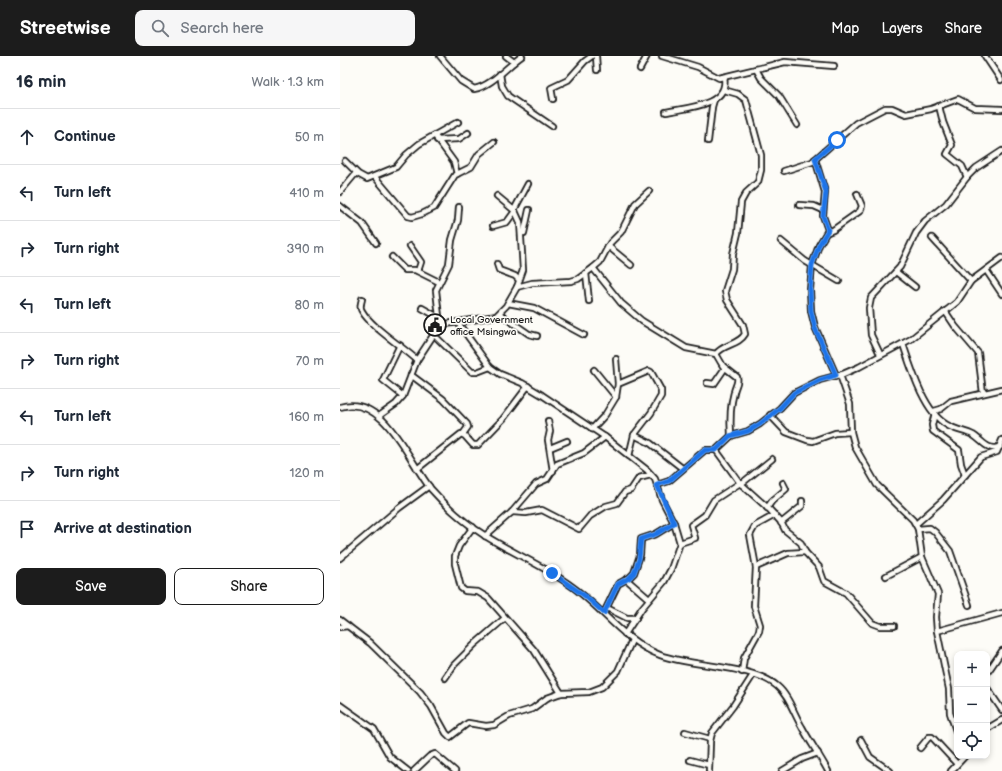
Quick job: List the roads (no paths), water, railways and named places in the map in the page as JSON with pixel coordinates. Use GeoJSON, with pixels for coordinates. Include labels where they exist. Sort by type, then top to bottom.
{"type":"FeatureCollection","features":[{"type":"Feature","properties":{"kind":"street"},"geometry":{"type":"LineString","coordinates":[[440,56],[461,81],[474,89],[480,88],[522,56]]}},
{"type":"Feature","properties":{"kind":"street"},"geometry":{"type":"LineString","coordinates":[[506,56],[514,62]]}},
{"type":"Feature","properties":{"kind":"street"},"geometry":{"type":"LineString","coordinates":[[553,99],[552,88],[568,80],[585,61],[592,56]]}},
{"type":"Feature","properties":{"kind":"street"},"geometry":{"type":"LineString","coordinates":[[596,56],[597,70]]}},
{"type":"Feature","properties":{"kind":"street"},"geometry":{"type":"LineString","coordinates":[[640,69],[647,56]]}},
{"type":"Feature","properties":{"kind":"street"},"geometry":{"type":"LineString","coordinates":[[662,56],[698,67],[716,77],[724,77],[785,62],[834,66]]}},
{"type":"Feature","properties":{"kind":"street"},"geometry":{"type":"LineString","coordinates":[[985,56],[1001,80]]}},
{"type":"Feature","properties":{"kind":"street"},"geometry":{"type":"LineString","coordinates":[[756,69],[761,78],[779,96],[797,125]]}},
{"type":"Feature","properties":{"kind":"street"},"geometry":{"type":"LineString","coordinates":[[500,74],[502,86],[508,96],[552,126]]}},
{"type":"Feature","properties":{"kind":"street"},"geometry":{"type":"LineString","coordinates":[[666,112],[703,105],[714,100],[724,90],[726,85],[724,77]]}},
{"type":"Feature","properties":{"kind":"street"},"geometry":{"type":"LineString","coordinates":[[716,354],[722,347],[741,339],[745,334],[743,326],[727,300],[726,291],[732,269],[741,202],[746,193],[760,178],[762,160],[746,100],[738,94],[724,90]]}},
{"type":"Feature","properties":{"kind":"street"},"geometry":{"type":"LineString","coordinates":[[784,172],[804,165],[815,159],[856,123],[885,108],[892,108],[906,114],[939,106],[958,98],[975,108],[1002,109]]}},
{"type":"Feature","properties":{"kind":"street"},"geometry":{"type":"LineString","coordinates":[[708,141],[714,100]]}},
{"type":"Feature","properties":{"kind":"street"},"geometry":{"type":"LineString","coordinates":[[939,106],[943,122],[952,145],[947,154],[962,166],[967,177]]}},
{"type":"Feature","properties":{"kind":"street"},"geometry":{"type":"LineString","coordinates":[[345,161],[357,173],[365,178],[375,177],[396,167],[411,150],[436,138],[458,122]]}},
{"type":"Feature","properties":{"kind":"street"},"geometry":{"type":"LineString","coordinates":[[436,138],[459,139],[468,133]]}},
{"type":"Feature","properties":{"kind":"street"},"geometry":{"type":"LineString","coordinates":[[436,138],[454,162],[457,174]]}},
{"type":"Feature","properties":{"kind":"street"},"geometry":{"type":"LineString","coordinates":[[375,177],[408,216],[412,217],[434,208],[457,174],[471,167],[479,154],[494,142]]}},
{"type":"Feature","properties":{"kind":"street"},"geometry":{"type":"LineString","coordinates":[[880,354],[871,336],[870,302],[876,292],[896,272],[906,257],[920,227],[946,204],[967,177],[982,164],[1002,151]]}},
{"type":"Feature","properties":{"kind":"street"},"geometry":{"type":"LineString","coordinates":[[815,159],[826,192],[823,210],[828,232]]}},
{"type":"Feature","properties":{"kind":"street"},"geometry":{"type":"LineString","coordinates":[[340,192],[357,173]]}},
{"type":"Feature","properties":{"kind":"street"},"geometry":{"type":"LineString","coordinates":[[493,226],[507,222],[528,184]]}},
{"type":"Feature","properties":{"kind":"street"},"geometry":{"type":"LineString","coordinates":[[517,287],[532,283],[571,281],[593,268],[600,262],[608,246],[621,232],[635,204],[649,191]]}},
{"type":"Feature","properties":{"kind":"street"},"geometry":{"type":"LineString","coordinates":[[857,194],[862,206],[860,211],[834,230],[828,232],[819,245],[812,265],[810,290],[812,316],[818,336],[838,375],[850,404],[850,432],[853,442],[877,485],[916,524],[918,529],[922,557],[938,594],[936,617],[949,689],[950,713],[954,725]]}},
{"type":"Feature","properties":{"kind":"street"},"geometry":{"type":"LineString","coordinates":[[379,416],[396,404],[403,396],[418,360],[440,325],[458,323],[500,314],[517,287],[523,270],[520,222],[514,211],[497,196]]}},
{"type":"Feature","properties":{"kind":"street"},"geometry":{"type":"LineString","coordinates":[[799,205],[814,206],[823,210]]}},
{"type":"Feature","properties":{"kind":"street"},"geometry":{"type":"LineString","coordinates":[[340,206],[362,223],[376,243]]}},
{"type":"Feature","properties":{"kind":"street"},"geometry":{"type":"LineString","coordinates":[[440,325],[436,290],[449,264],[452,240],[458,220],[459,208]]}},
{"type":"Feature","properties":{"kind":"street"},"geometry":{"type":"LineString","coordinates":[[522,236],[529,210]]}},
{"type":"Feature","properties":{"kind":"street"},"geometry":{"type":"LineString","coordinates":[[932,238],[971,281]]}},
{"type":"Feature","properties":{"kind":"street"},"geometry":{"type":"LineString","coordinates":[[781,241],[812,265],[839,281]]}},
{"type":"Feature","properties":{"kind":"street"},"geometry":{"type":"LineString","coordinates":[[410,246],[421,262],[418,271]]}},
{"type":"Feature","properties":{"kind":"street"},"geometry":{"type":"LineString","coordinates":[[608,246],[631,265]]}},
{"type":"Feature","properties":{"kind":"street"},"geometry":{"type":"LineString","coordinates":[[392,257],[405,270],[418,271],[439,282]]}},
{"type":"Feature","properties":{"kind":"street"},"geometry":{"type":"LineString","coordinates":[[657,485],[666,483],[705,450],[716,450],[730,436],[748,431],[780,408],[794,393],[820,380],[838,375],[903,344],[924,330],[946,311],[956,302],[971,281],[1002,258]]}},
{"type":"Feature","properties":{"kind":"street"},"geometry":{"type":"LineString","coordinates":[[497,264],[500,270],[515,276],[519,280]]}},
{"type":"Feature","properties":{"kind":"street"},"geometry":{"type":"LineString","coordinates":[[593,268],[621,303],[642,320],[686,348],[716,354],[725,368],[738,378],[732,401],[730,436]]}},
{"type":"Feature","properties":{"kind":"street"},"geometry":{"type":"LineString","coordinates":[[986,270],[1002,294]]}},
{"type":"Feature","properties":{"kind":"street"},"geometry":{"type":"LineString","coordinates":[[896,272],[915,287]]}},
{"type":"Feature","properties":{"kind":"street"},"geometry":{"type":"LineString","coordinates":[[586,273],[589,301]]}},
{"type":"Feature","properties":{"kind":"street"},"geometry":{"type":"LineString","coordinates":[[362,299],[360,305],[362,312],[418,360]]}},
{"type":"Feature","properties":{"kind":"street"},"geometry":{"type":"LineString","coordinates":[[508,303],[534,308],[584,335]]}},
{"type":"Feature","properties":{"kind":"street"},"geometry":{"type":"LineString","coordinates":[[422,308],[438,317]]}},
{"type":"Feature","properties":{"kind":"street"},"geometry":{"type":"LineString","coordinates":[[946,311],[955,326],[978,353],[983,393]]}},
{"type":"Feature","properties":{"kind":"street"},"geometry":{"type":"LineString","coordinates":[[500,314],[529,334],[537,336]]}},
{"type":"Feature","properties":{"kind":"street"},"geometry":{"type":"LineString","coordinates":[[458,323],[490,367],[500,374],[528,386],[604,437],[651,475],[657,485],[674,523],[680,543],[671,569],[625,634]]}},
{"type":"Feature","properties":{"kind":"street"},"geometry":{"type":"LineString","coordinates":[[433,334],[472,372],[477,372],[490,367]]}},
{"type":"Feature","properties":{"kind":"street"},"geometry":{"type":"LineString","coordinates":[[903,344],[914,374],[934,412],[946,424],[974,436],[986,446],[1000,449]]}},
{"type":"Feature","properties":{"kind":"street"},"geometry":{"type":"LineString","coordinates":[[400,345],[383,380],[403,396]]}},
{"type":"Feature","properties":{"kind":"street"},"geometry":{"type":"LineString","coordinates":[[592,429],[605,415],[616,398],[618,384],[616,359]]}},
{"type":"Feature","properties":{"kind":"street"},"geometry":{"type":"LineString","coordinates":[[707,383],[714,384],[725,368]]}},
{"type":"Feature","properties":{"kind":"street"},"geometry":{"type":"LineString","coordinates":[[594,370],[616,398]]}},
{"type":"Feature","properties":{"kind":"street"},"geometry":{"type":"LineString","coordinates":[[618,384],[650,371],[661,390],[660,399],[649,417],[634,435],[629,456]]}},
{"type":"Feature","properties":{"kind":"street"},"geometry":{"type":"LineString","coordinates":[[411,375],[443,399],[467,424],[468,427],[463,434],[454,438],[417,469]]}},
{"type":"Feature","properties":{"kind":"street"},"geometry":{"type":"LineString","coordinates":[[463,434],[473,445],[478,445],[504,419],[528,386]]}},
{"type":"Feature","properties":{"kind":"street"},"geometry":{"type":"LineString","coordinates":[[934,412],[941,409],[951,401],[1002,389]]}},
{"type":"Feature","properties":{"kind":"street"},"geometry":{"type":"LineString","coordinates":[[340,407],[349,405],[357,406],[368,409],[379,416],[390,427],[429,486],[454,512],[485,536],[552,573],[585,596],[632,640],[650,650],[673,659],[742,672],[772,682],[782,692],[828,771]]}},
{"type":"Feature","properties":{"kind":"street"},"geometry":{"type":"LineString","coordinates":[[934,412],[932,424],[933,431],[959,450],[961,464],[965,475]]}},
{"type":"Feature","properties":{"kind":"street"},"geometry":{"type":"LineString","coordinates":[[770,415],[786,432],[807,440],[813,440],[835,433],[850,432]]}},
{"type":"Feature","properties":{"kind":"street"},"geometry":{"type":"LineString","coordinates":[[548,421],[550,431],[548,438],[553,471]]}},
{"type":"Feature","properties":{"kind":"street"},"geometry":{"type":"LineString","coordinates":[[634,435],[650,443],[682,468]]}},
{"type":"Feature","properties":{"kind":"street"},"geometry":{"type":"LineString","coordinates":[[485,536],[512,512],[536,484],[547,479],[560,462],[584,453],[604,437]]}},
{"type":"Feature","properties":{"kind":"street"},"geometry":{"type":"LineString","coordinates":[[916,524],[944,500],[981,457],[994,455],[1000,449],[1002,440]]}},
{"type":"Feature","properties":{"kind":"street"},"geometry":{"type":"LineString","coordinates":[[550,448],[567,441]]}},
{"type":"Feature","properties":{"kind":"street"},"geometry":{"type":"LineString","coordinates":[[716,450],[740,483],[775,515],[785,530],[801,543],[805,552],[819,567],[824,581],[846,593],[872,623],[880,626],[894,626]]}},
{"type":"Feature","properties":{"kind":"street"},"geometry":{"type":"LineString","coordinates":[[680,543],[695,538],[691,527],[692,523],[705,515],[714,500],[772,459]]}},
{"type":"Feature","properties":{"kind":"street"},"geometry":{"type":"LineString","coordinates":[[512,512],[526,513],[542,510],[579,529],[590,516],[606,506],[617,503],[625,492],[631,490],[639,478],[651,475]]}},
{"type":"Feature","properties":{"kind":"street"},"geometry":{"type":"LineString","coordinates":[[767,508],[786,489],[783,483]]}},
{"type":"Feature","properties":{"kind":"street"},"geometry":{"type":"LineString","coordinates":[[340,558],[399,508],[429,486]]}},
{"type":"Feature","properties":{"kind":"street"},"geometry":{"type":"LineString","coordinates":[[781,523],[802,506],[802,502]]}},
{"type":"Feature","properties":{"kind":"street"},"geometry":{"type":"LineString","coordinates":[[742,672],[744,658],[759,631],[760,625],[754,606],[756,567],[751,538],[752,529],[764,520],[775,515]]}},
{"type":"Feature","properties":{"kind":"street"},"geometry":{"type":"LineString","coordinates":[[604,613],[616,587],[621,581],[632,576],[637,567],[640,555],[641,539],[656,534],[674,523]]}},
{"type":"Feature","properties":{"kind":"street"},"geometry":{"type":"LineString","coordinates":[[473,527],[455,556],[455,564],[461,588],[465,591],[477,591],[486,596],[534,650],[561,693]]}},
{"type":"Feature","properties":{"kind":"street"},"geometry":{"type":"LineString","coordinates":[[918,529],[930,528],[948,546],[969,605]]}},
{"type":"Feature","properties":{"kind":"street"},"geometry":{"type":"LineString","coordinates":[[756,567],[788,553],[805,552]]}},
{"type":"Feature","properties":{"kind":"street"},"geometry":{"type":"LineString","coordinates":[[886,576],[922,557]]}},
{"type":"Feature","properties":{"kind":"street"},"geometry":{"type":"LineString","coordinates":[[626,579],[649,600]]}},
{"type":"Feature","properties":{"kind":"street"},"geometry":{"type":"LineString","coordinates":[[607,608],[627,618],[636,618]]}},
{"type":"Feature","properties":{"kind":"street"},"geometry":{"type":"LineString","coordinates":[[938,631],[1002,614]]}},
{"type":"Feature","properties":{"kind":"street"},"geometry":{"type":"LineString","coordinates":[[445,678],[454,665],[475,644],[505,618]]}},
{"type":"Feature","properties":{"kind":"street"},"geometry":{"type":"LineString","coordinates":[[340,620],[370,643],[425,697],[449,736],[452,736],[468,723],[486,726],[494,725],[509,716],[532,709],[547,698],[561,693],[589,692],[607,684],[621,665],[632,640]]}},
{"type":"Feature","properties":{"kind":"street"},"geometry":{"type":"LineString","coordinates":[[340,627],[348,626]]}},
{"type":"Feature","properties":{"kind":"street"},"geometry":{"type":"LineString","coordinates":[[990,669],[1002,651]]}},
{"type":"Feature","properties":{"kind":"street"},"geometry":{"type":"LineString","coordinates":[[709,771],[710,739],[714,730],[733,706],[753,675]]}},
{"type":"Feature","properties":{"kind":"street"},"geometry":{"type":"LineString","coordinates":[[990,692],[1002,710]]}},
{"type":"Feature","properties":{"kind":"street"},"geometry":{"type":"LineString","coordinates":[[340,705],[374,729],[390,756],[408,771]]}},
{"type":"Feature","properties":{"kind":"street"},"geometry":{"type":"LineString","coordinates":[[990,726],[1002,720]]}},
{"type":"Feature","properties":{"kind":"street"},"geometry":{"type":"LineString","coordinates":[[685,732],[710,739]]}},
{"type":"Feature","properties":{"kind":"street"},"geometry":{"type":"LineString","coordinates":[[920,748],[928,737],[932,737],[957,764]]}},
{"type":"Feature","properties":{"kind":"street"},"geometry":{"type":"LineString","coordinates":[[861,740],[870,758],[890,771]]}},
{"type":"Feature","properties":{"kind":"street"},"geometry":{"type":"LineString","coordinates":[[782,771],[802,759],[818,753]]}},
{"type":"Feature","properties":{"kind":"street"},"geometry":{"type":"LineString","coordinates":[[414,771],[430,756],[435,754],[455,771]]}},
{"type":"Feature","properties":{"kind":"street"},"geometry":{"type":"LineString","coordinates":[[951,771],[962,759]]}},
{"type":"Feature","properties":{"kind":"street"},"geometry":{"type":"LineString","coordinates":[[690,760],[709,765]]}},
{"type":"Feature","properties":{"kind":"place","name":"Local Government office Msingwa"},"geometry":{"type":"Point","coordinates":[435,325]}}]}
